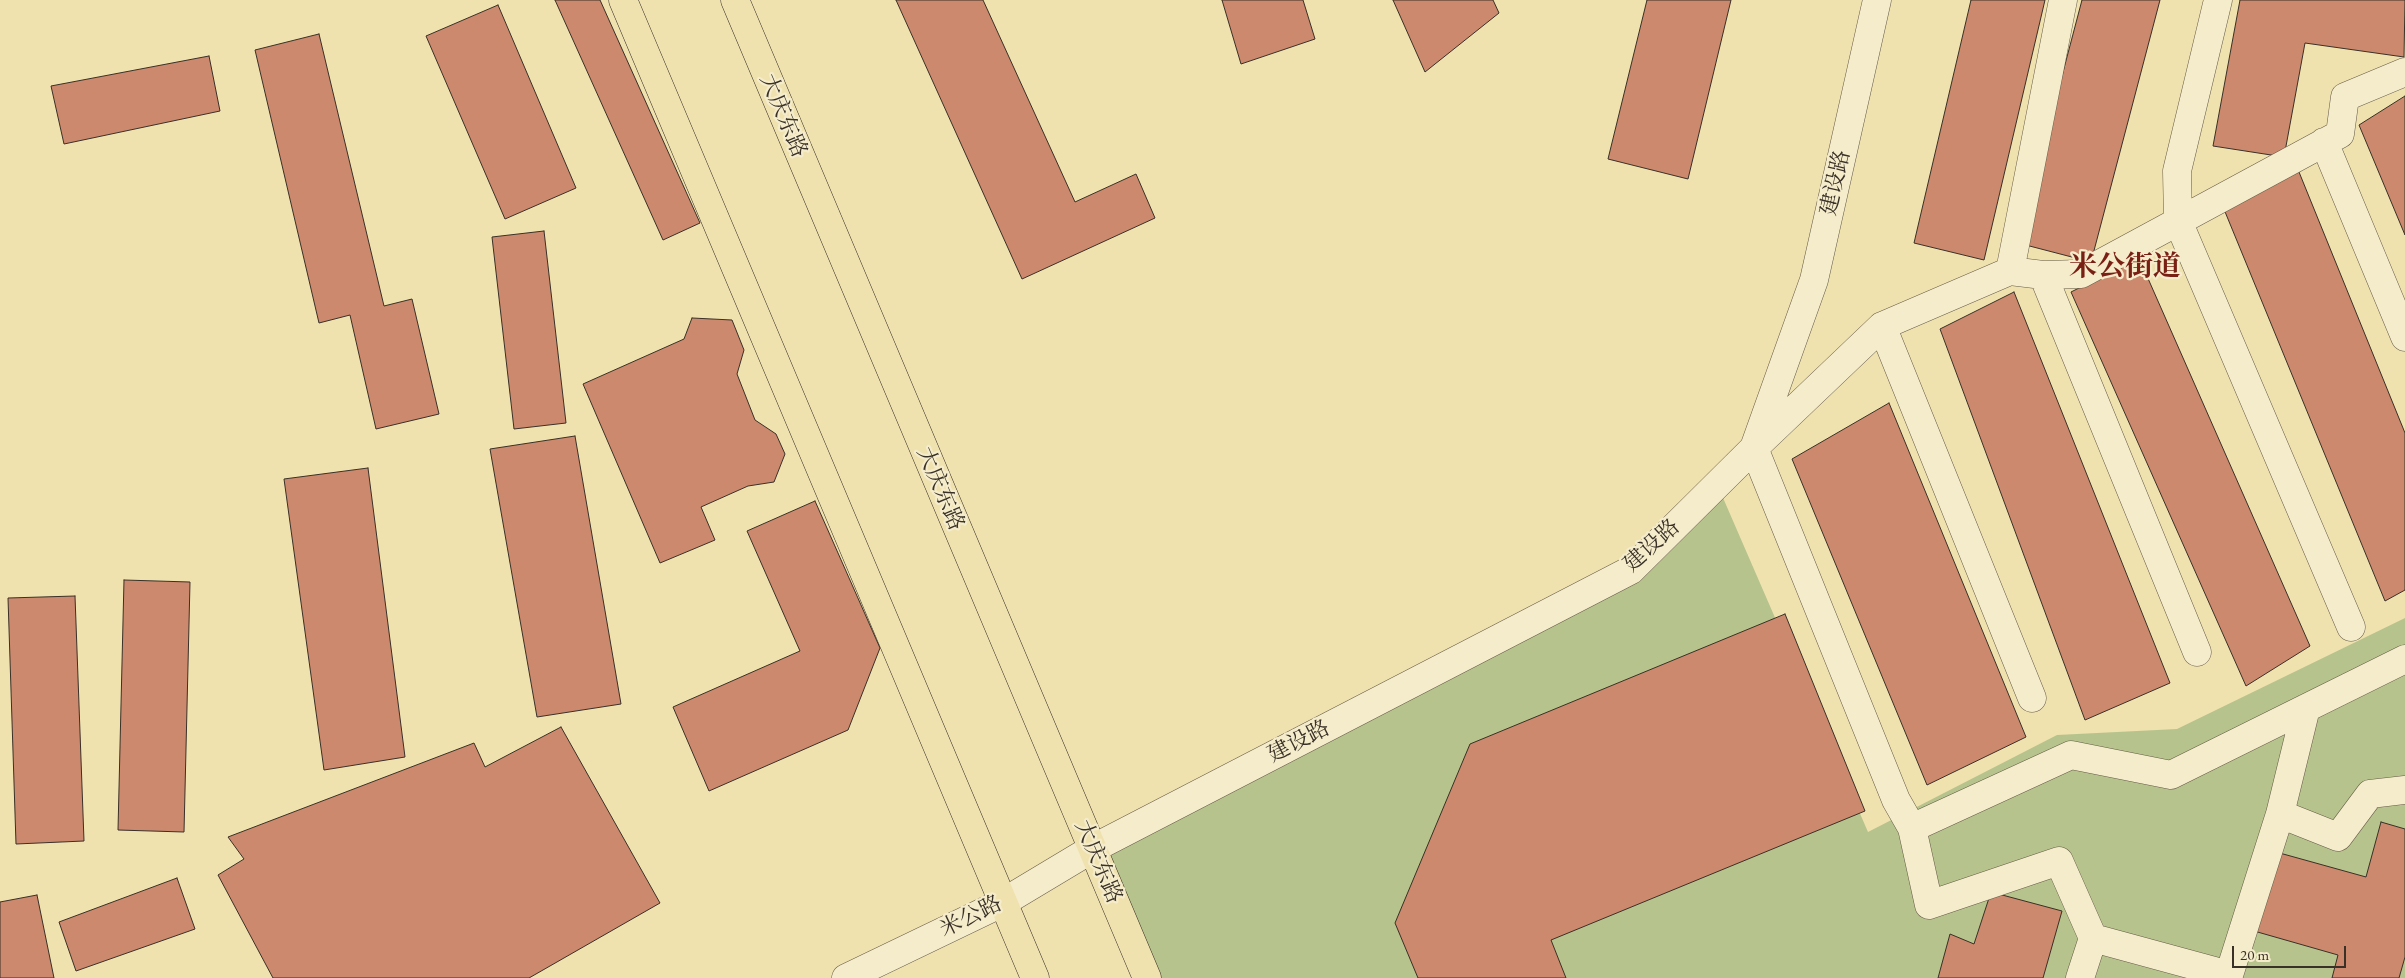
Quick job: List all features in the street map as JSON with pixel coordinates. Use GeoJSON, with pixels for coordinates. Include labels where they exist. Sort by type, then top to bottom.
{"type":"FeatureCollection","features":[{"type":"Feature","properties":{"kind":"main road"},"geometry":{"type":"LineString","coordinates":[[623,0],[1034,978]]}},
{"type":"Feature","properties":{"kind":"main road","name":"大庆东路"},"geometry":{"type":"LineString","coordinates":[[735,0],[1147,978]]}},
{"type":"Feature","properties":{"kind":"street","name":"建设路"},"geometry":{"type":"LineString","coordinates":[[1092,849],[1631,570],[1754,448],[1814,280],[1877,0]]}},
{"type":"Feature","properties":{"kind":"street"},"geometry":{"type":"LineString","coordinates":[[2010,271],[2063,0]]}},
{"type":"Feature","properties":{"kind":"street"},"geometry":{"type":"LineString","coordinates":[[2218,0],[2177,171],[2178,221],[2351,627]]}},
{"type":"Feature","properties":{"kind":"street"},"geometry":{"type":"LineString","coordinates":[[2080,978],[2093,938],[2059,861],[1929,905],[1912,828],[1896,800],[1754,448],[1882,326],[2010,271],[2043,275],[2081,274],[2340,134],[2346,97],[2405,72]]}},
{"type":"Feature","properties":{"kind":"street"},"geometry":{"type":"LineString","coordinates":[[2324,142],[2405,336]]}},
{"type":"Feature","properties":{"kind":"street"},"geometry":{"type":"LineString","coordinates":[[2043,275],[2197,652]]}},
{"type":"Feature","properties":{"kind":"street"},"geometry":{"type":"LineString","coordinates":[[1882,326],[2032,698]]}},
{"type":"Feature","properties":{"kind":"street"},"geometry":{"type":"LineString","coordinates":[[1912,828],[2071,755],[2171,775],[2405,659]]}},
{"type":"Feature","properties":{"kind":"street"},"geometry":{"type":"LineString","coordinates":[[2093,938],[2229,975],[2280,814],[2306,708]]}},
{"type":"Feature","properties":{"kind":"street"},"geometry":{"type":"LineString","coordinates":[[2280,814],[2338,837],[2370,794],[2405,790]]}},
{"type":"Feature","properties":{"kind":"street","name":"米公路"},"geometry":{"type":"LineString","coordinates":[[846,978],[1002,903],[1092,849]]}},
{"type":"Feature","properties":{"kind":"green space"},"geometry":{"type":"Polygon","coordinates":[[[1717,484],[1868,832],[2057,735],[2177,729],[2405,618],[2405,978],[1147,978],[1092,849],[1631,570],[1717,484]]]}},
{"type":"Feature","properties":{"kind":"building"},"geometry":{"type":"Polygon","coordinates":[[[555,0],[600,0],[700,223],[663,240],[555,0]]]}},
{"type":"Feature","properties":{"kind":"building"},"geometry":{"type":"Polygon","coordinates":[[[896,0],[983,0],[1075,202],[1136,174],[1155,218],[1022,279],[896,0]]]}},
{"type":"Feature","properties":{"kind":"building"},"geometry":{"type":"Polygon","coordinates":[[[1222,0],[1303,0],[1315,39],[1241,64],[1222,0]]]}},
{"type":"Feature","properties":{"kind":"building"},"geometry":{"type":"Polygon","coordinates":[[[1393,0],[1493,0],[1499,13],[1425,72],[1393,0]]]}},
{"type":"Feature","properties":{"kind":"building"},"geometry":{"type":"Polygon","coordinates":[[[1647,0],[1731,0],[1688,179],[1608,159],[1647,0]]]}},
{"type":"Feature","properties":{"kind":"building"},"geometry":{"type":"Polygon","coordinates":[[[1971,0],[2045,0],[1984,260],[1914,243],[1971,0]]]}},
{"type":"Feature","properties":{"kind":"building"},"geometry":{"type":"Polygon","coordinates":[[[2082,0],[2160,0],[2091,262],[2018,243],[2082,0]]]}},
{"type":"Feature","properties":{"kind":"building"},"geometry":{"type":"Polygon","coordinates":[[[2240,0],[2405,0],[2404,57],[2305,43],[2284,157],[2213,146],[2240,0]]]}},
{"type":"Feature","properties":{"kind":"building"},"geometry":{"type":"Polygon","coordinates":[[[498,5],[576,188],[505,219],[426,36],[498,5]]]}},
{"type":"Feature","properties":{"kind":"building"},"geometry":{"type":"Polygon","coordinates":[[[319,34],[384,306],[412,299],[439,414],[376,429],[350,315],[319,323],[255,50],[319,34]]]}},
{"type":"Feature","properties":{"kind":"building"},"geometry":{"type":"Polygon","coordinates":[[[209,56],[220,111],[64,144],[51,86],[209,56]]]}},
{"type":"Feature","properties":{"kind":"building"},"geometry":{"type":"Polygon","coordinates":[[[2405,96],[2405,235],[2359,125],[2405,96]]]}},
{"type":"Feature","properties":{"kind":"building"},"geometry":{"type":"Polygon","coordinates":[[[2299,172],[2405,433],[2405,590],[2385,601],[2221,202],[2299,172]]]}},
{"type":"Feature","properties":{"kind":"building"},"geometry":{"type":"Polygon","coordinates":[[[544,231],[566,423],[514,429],[492,237],[544,231]]]}},
{"type":"Feature","properties":{"kind":"building"},"geometry":{"type":"Polygon","coordinates":[[[2139,258],[2310,646],[2246,686],[2071,292],[2139,258]]]}},
{"type":"Feature","properties":{"kind":"building"},"geometry":{"type":"Polygon","coordinates":[[[2014,292],[2170,683],[2085,720],[1940,329],[2014,292]]]}},
{"type":"Feature","properties":{"kind":"building"},"geometry":{"type":"Polygon","coordinates":[[[692,318],[732,320],[744,350],[737,374],[755,420],[776,434],[785,454],[774,482],[748,486],[701,507],[715,540],[660,563],[583,384],[684,339],[692,318]]]}},
{"type":"Feature","properties":{"kind":"building"},"geometry":{"type":"Polygon","coordinates":[[[1889,403],[2026,737],[1927,785],[1792,459],[1889,403]]]}},
{"type":"Feature","properties":{"kind":"building"},"geometry":{"type":"Polygon","coordinates":[[[575,436],[621,704],[537,717],[490,449],[575,436]]]}},
{"type":"Feature","properties":{"kind":"building"},"geometry":{"type":"Polygon","coordinates":[[[368,468],[405,757],[324,770],[284,479],[368,468]]]}},
{"type":"Feature","properties":{"kind":"building"},"geometry":{"type":"Polygon","coordinates":[[[815,501],[880,648],[848,730],[709,791],[673,707],[800,651],[747,531],[815,501]]]}},
{"type":"Feature","properties":{"kind":"building"},"geometry":{"type":"Polygon","coordinates":[[[124,580],[190,582],[184,832],[118,830],[124,580]]]}},
{"type":"Feature","properties":{"kind":"building"},"geometry":{"type":"Polygon","coordinates":[[[75,596],[84,841],[16,844],[8,598],[75,596]]]}},
{"type":"Feature","properties":{"kind":"building"},"geometry":{"type":"Polygon","coordinates":[[[1785,614],[1865,811],[1551,940],[1566,978],[1418,978],[1395,923],[1470,744],[1785,614]]]}},
{"type":"Feature","properties":{"kind":"building"},"geometry":{"type":"Polygon","coordinates":[[[561,727],[660,903],[529,978],[273,978],[218,875],[244,859],[228,837],[474,743],[485,767],[561,727]]]}},
{"type":"Feature","properties":{"kind":"building"},"geometry":{"type":"Polygon","coordinates":[[[2381,822],[2405,829],[2405,957],[2399,978],[2332,978],[2338,955],[2254,931],[2276,852],[2366,877],[2381,822]]]}},
{"type":"Feature","properties":{"kind":"building"},"geometry":{"type":"Polygon","coordinates":[[[177,878],[195,929],[76,971],[59,922],[177,878]]]}},
{"type":"Feature","properties":{"kind":"building"},"geometry":{"type":"Polygon","coordinates":[[[1991,892],[2062,911],[2043,978],[1938,978],[1950,934],[1974,944],[1991,892]]]}},
{"type":"Feature","properties":{"kind":"building"},"geometry":{"type":"Polygon","coordinates":[[[37,895],[54,978],[0,978],[0,902],[37,895]]]}},
{"type":"Feature","properties":{"kind":"district","name":"米公街道"},"geometry":{"type":"Point","coordinates":[2125,267]}}]}
